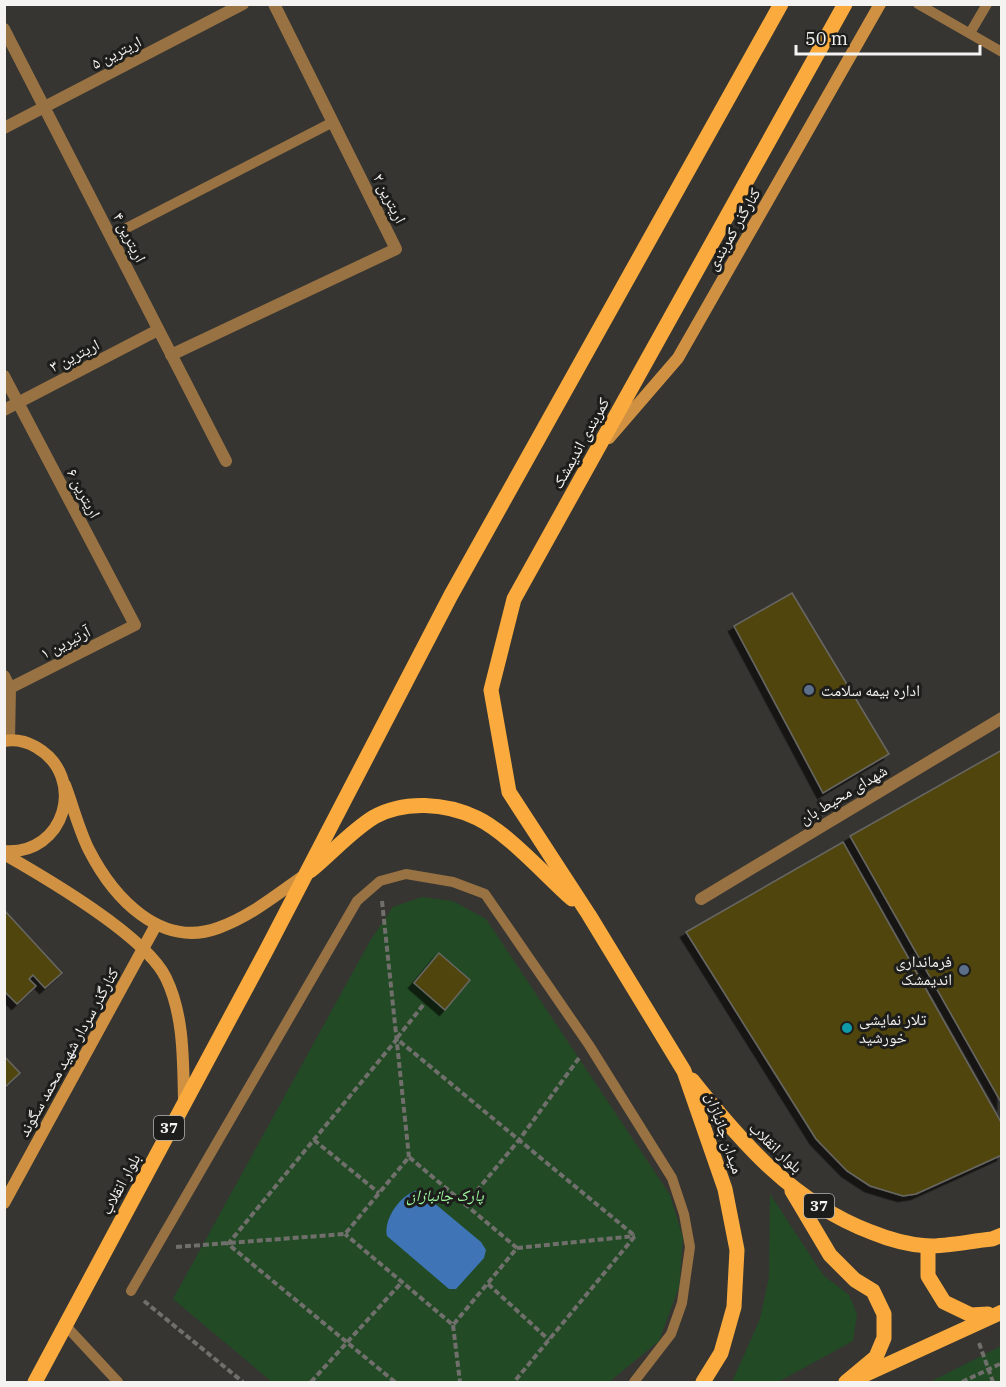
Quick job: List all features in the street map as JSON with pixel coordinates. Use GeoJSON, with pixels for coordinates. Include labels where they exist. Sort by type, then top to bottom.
{"type":"FeatureCollection","features":[{"type":"Feature","properties":{"kind":"main road"},"geometry":{"type":"LineString","coordinates":[[305,875],[451,595],[782,4]]}},
{"type":"Feature","properties":{"kind":"main road","name":"کمربندی اندیمشک"},"geometry":{"type":"LineString","coordinates":[[589,915],[509,792],[491,690],[514,599],[845,4]]}},
{"type":"Feature","properties":{"kind":"main road","name":"37"},"geometry":{"type":"LineString","coordinates":[[305,875],[374,818],[401,806],[438,806],[477,818],[510,842],[589,915]]}},
{"type":"Feature","properties":{"kind":"main road","name":"بلوار انقلاب"},"geometry":{"type":"LineString","coordinates":[[35,1383],[305,875]]}},
{"type":"Feature","properties":{"kind":"main road","name":"میدان جانبازان"},"geometry":{"type":"LineString","coordinates":[[589,915],[684,1071],[725,1189],[737,1250],[734,1307],[721,1353],[704,1383]]}},
{"type":"Feature","properties":{"kind":"main road","name":"بلوار انقلاب"},"geometry":{"type":"LineString","coordinates":[[684,1071],[740,1140],[804,1197],[844,1222],[887,1238],[928,1246],[992,1239],[1002,1235]]}},
{"type":"Feature","properties":{"kind":"main road"},"geometry":{"type":"LineString","coordinates":[[787,1183],[830,1255],[855,1280],[873,1291],[884,1314],[884,1338],[876,1357],[847,1383]]}},
{"type":"Feature","properties":{"kind":"main road"},"geometry":{"type":"LineString","coordinates":[[928,1246],[928,1276],[944,1302],[971,1315],[1001,1312]]}},
{"type":"Feature","properties":{"kind":"main road"},"geometry":{"type":"LineString","coordinates":[[847,1383],[1001,1312]]}},
{"type":"Feature","properties":{"kind":"street","name":"اریترین ۵"},"geometry":{"type":"LineString","coordinates":[[4,128],[243,4]]}},
{"type":"Feature","properties":{"kind":"street","name":"اریترین ۲"},"geometry":{"type":"LineString","coordinates":[[171,355],[396,249],[274,4]]}},
{"type":"Feature","properties":{"kind":"street","name":"کنارگذر کمربندی"},"geometry":{"type":"LineString","coordinates":[[594,454],[678,358],[880,4]]}},
{"type":"Feature","properties":{"kind":"street","name":"اریترین ۴"},"geometry":{"type":"LineString","coordinates":[[4,29],[226,461]]}},
{"type":"Feature","properties":{"kind":"street","name":"اریترین ۳"},"geometry":{"type":"LineString","coordinates":[[4,410],[158,330]]}},
{"type":"Feature","properties":{"kind":"street","name":"اریترین ۶"},"geometry":{"type":"LineString","coordinates":[[4,376],[135,625]]}},
{"type":"Feature","properties":{"kind":"street","name":"آرتیرین ۱"},"geometry":{"type":"LineString","coordinates":[[8,682],[135,625]]}},
{"type":"Feature","properties":{"kind":"street"},"geometry":{"type":"LineString","coordinates":[[8,682],[7,741],[28,743],[45,753],[58,767],[89,849],[123,901],[156,925],[180,933],[217,929],[248,914],[305,875]]}},
{"type":"Feature","properties":{"kind":"street","name":"شهدای محیط بان"},"geometry":{"type":"LineString","coordinates":[[701,899],[1002,718]]}},
{"type":"Feature","properties":{"kind":"street"},"geometry":{"type":"LineString","coordinates":[[4,852],[31,847],[47,837],[59,822],[66,804],[65,785]]}},
{"type":"Feature","properties":{"kind":"street"},"geometry":{"type":"LineString","coordinates":[[4,852],[56,884],[143,949],[166,977],[177,1012],[183,1049],[184,1100]]}},
{"type":"Feature","properties":{"kind":"street","name":"کنارگذر سردار شهید محمد سگوند"},"geometry":{"type":"LineString","coordinates":[[4,1203],[156,925]]}},
{"type":"Feature","properties":{"kind":"lane"},"geometry":{"type":"LineString","coordinates":[[918,4],[1002,52]]}},
{"type":"Feature","properties":{"kind":"lane"},"geometry":{"type":"LineString","coordinates":[[970,33],[987,4]]}},
{"type":"Feature","properties":{"kind":"lane"},"geometry":{"type":"LineString","coordinates":[[111,236],[333,122]]}},
{"type":"Feature","properties":{"kind":"lane"},"geometry":{"type":"LineString","coordinates":[[131,1291],[357,901],[380,881],[406,874],[453,882],[485,894],[589,1045],[672,1178],[684,1214],[690,1247],[682,1303],[671,1334],[634,1383]]}},
{"type":"Feature","properties":{"kind":"lane"},"geometry":{"type":"LineString","coordinates":[[66,1326],[118,1383]]}},
{"type":"Feature","properties":{"kind":"path"},"geometry":{"type":"LineString","coordinates":[[380,881],[409,1157],[517,1248]]}},
{"type":"Feature","properties":{"kind":"path"},"geometry":{"type":"LineString","coordinates":[[228,1244],[424,1004]]}},
{"type":"Feature","properties":{"kind":"path"},"geometry":{"type":"LineString","coordinates":[[397,1039],[635,1236]]}},
{"type":"Feature","properties":{"kind":"path"},"geometry":{"type":"LineString","coordinates":[[465,1205],[519,1140],[589,1045]]}},
{"type":"Feature","properties":{"kind":"path"},"geometry":{"type":"LineString","coordinates":[[314,1140],[379,1193]]}},
{"type":"Feature","properties":{"kind":"path"},"geometry":{"type":"LineString","coordinates":[[345,1234],[409,1157]]}},
{"type":"Feature","properties":{"kind":"path"},"geometry":{"type":"LineString","coordinates":[[155,1248],[345,1234],[453,1325],[460,1383]]}},
{"type":"Feature","properties":{"kind":"path"},"geometry":{"type":"LineString","coordinates":[[453,1325],[517,1248],[635,1236]]}},
{"type":"Feature","properties":{"kind":"path"},"geometry":{"type":"LineString","coordinates":[[514,1383],[635,1236]]}},
{"type":"Feature","properties":{"kind":"path"},"geometry":{"type":"LineString","coordinates":[[228,1244],[395,1383]]}},
{"type":"Feature","properties":{"kind":"path"},"geometry":{"type":"LineString","coordinates":[[311,1383],[402,1282]]}},
{"type":"Feature","properties":{"kind":"path"},"geometry":{"type":"LineString","coordinates":[[488,1284],[549,1340]]}},
{"type":"Feature","properties":{"kind":"path"},"geometry":{"type":"LineString","coordinates":[[131,1291],[243,1383]]}},
{"type":"Feature","properties":{"kind":"path"},"geometry":{"type":"LineString","coordinates":[[973,1325],[993,1383]]}},
{"type":"Feature","properties":{"kind":"path"},"geometry":{"type":"LineString","coordinates":[[962,1383],[1002,1363]]}},
{"type":"Feature","properties":{"kind":"green space","name":"پارک جانبازان"},"geometry":{"type":"Polygon","coordinates":[[[422,897],[453,901],[486,919],[670,1195],[683,1238],[679,1287],[659,1341],[609,1382],[272,1382],[173,1299],[370,941],[393,907],[422,897]]]}},
{"type":"Feature","properties":{"kind":"green space"},"geometry":{"type":"Polygon","coordinates":[[[770,1194],[823,1275],[849,1295],[857,1314],[853,1341],[778,1382],[732,1382],[760,1319],[769,1277],[770,1194]]]}},
{"type":"Feature","properties":{"kind":"green space"},"geometry":{"type":"Polygon","coordinates":[[[1001,1346],[1001,1382],[930,1382],[1001,1346]]]}},
{"type":"Feature","properties":{"kind":"water"},"geometry":{"type":"Polygon","coordinates":[[[416,1191],[421,1192],[481,1242],[486,1250],[484,1258],[456,1289],[449,1289],[387,1236],[386,1230],[394,1209],[404,1197],[416,1191]]]}},
{"type":"Feature","properties":{"kind":"building","name":"اداره بیمه سلامت"},"geometry":{"type":"Polygon","coordinates":[[[792,593],[889,754],[823,793],[734,626],[792,593]]]}},
{"type":"Feature","properties":{"kind":"building","name":"فرمانداری اندیمشک"},"geometry":{"type":"Polygon","coordinates":[[[1002,750],[1002,1104],[850,836],[1002,750]]]}},
{"type":"Feature","properties":{"kind":"building","name":"تلار نمایشی خورشید"},"geometry":{"type":"Polygon","coordinates":[[[843,842],[1002,1124],[1002,1155],[916,1194],[903,1196],[870,1186],[847,1171],[816,1139],[686,932],[843,842]]]}},
{"type":"Feature","properties":{"kind":"building"},"geometry":{"type":"Polygon","coordinates":[[[5,911],[62,973],[45,988],[33,975],[29,979],[36,986],[17,1004],[4,991],[5,911]]]}},
{"type":"Feature","properties":{"kind":"building"},"geometry":{"type":"Polygon","coordinates":[[[439,953],[470,980],[445,1010],[414,983],[439,953]]]}},
{"type":"Feature","properties":{"kind":"building"},"geometry":{"type":"Polygon","coordinates":[[[4,1056],[20,1073],[4,1088],[4,1056]]]}},
{"type":"Feature","properties":{"kind":"place","name":"اداره بیمه سلامت"},"geometry":{"type":"Point","coordinates":[809,690]}},
{"type":"Feature","properties":{"kind":"place","name":"فرمانداری اندیمشک"},"geometry":{"type":"Point","coordinates":[964,970]}},
{"type":"Feature","properties":{"kind":"place","name":"تلار نمایشی خورشید"},"geometry":{"type":"Point","coordinates":[847,1028]}}]}
